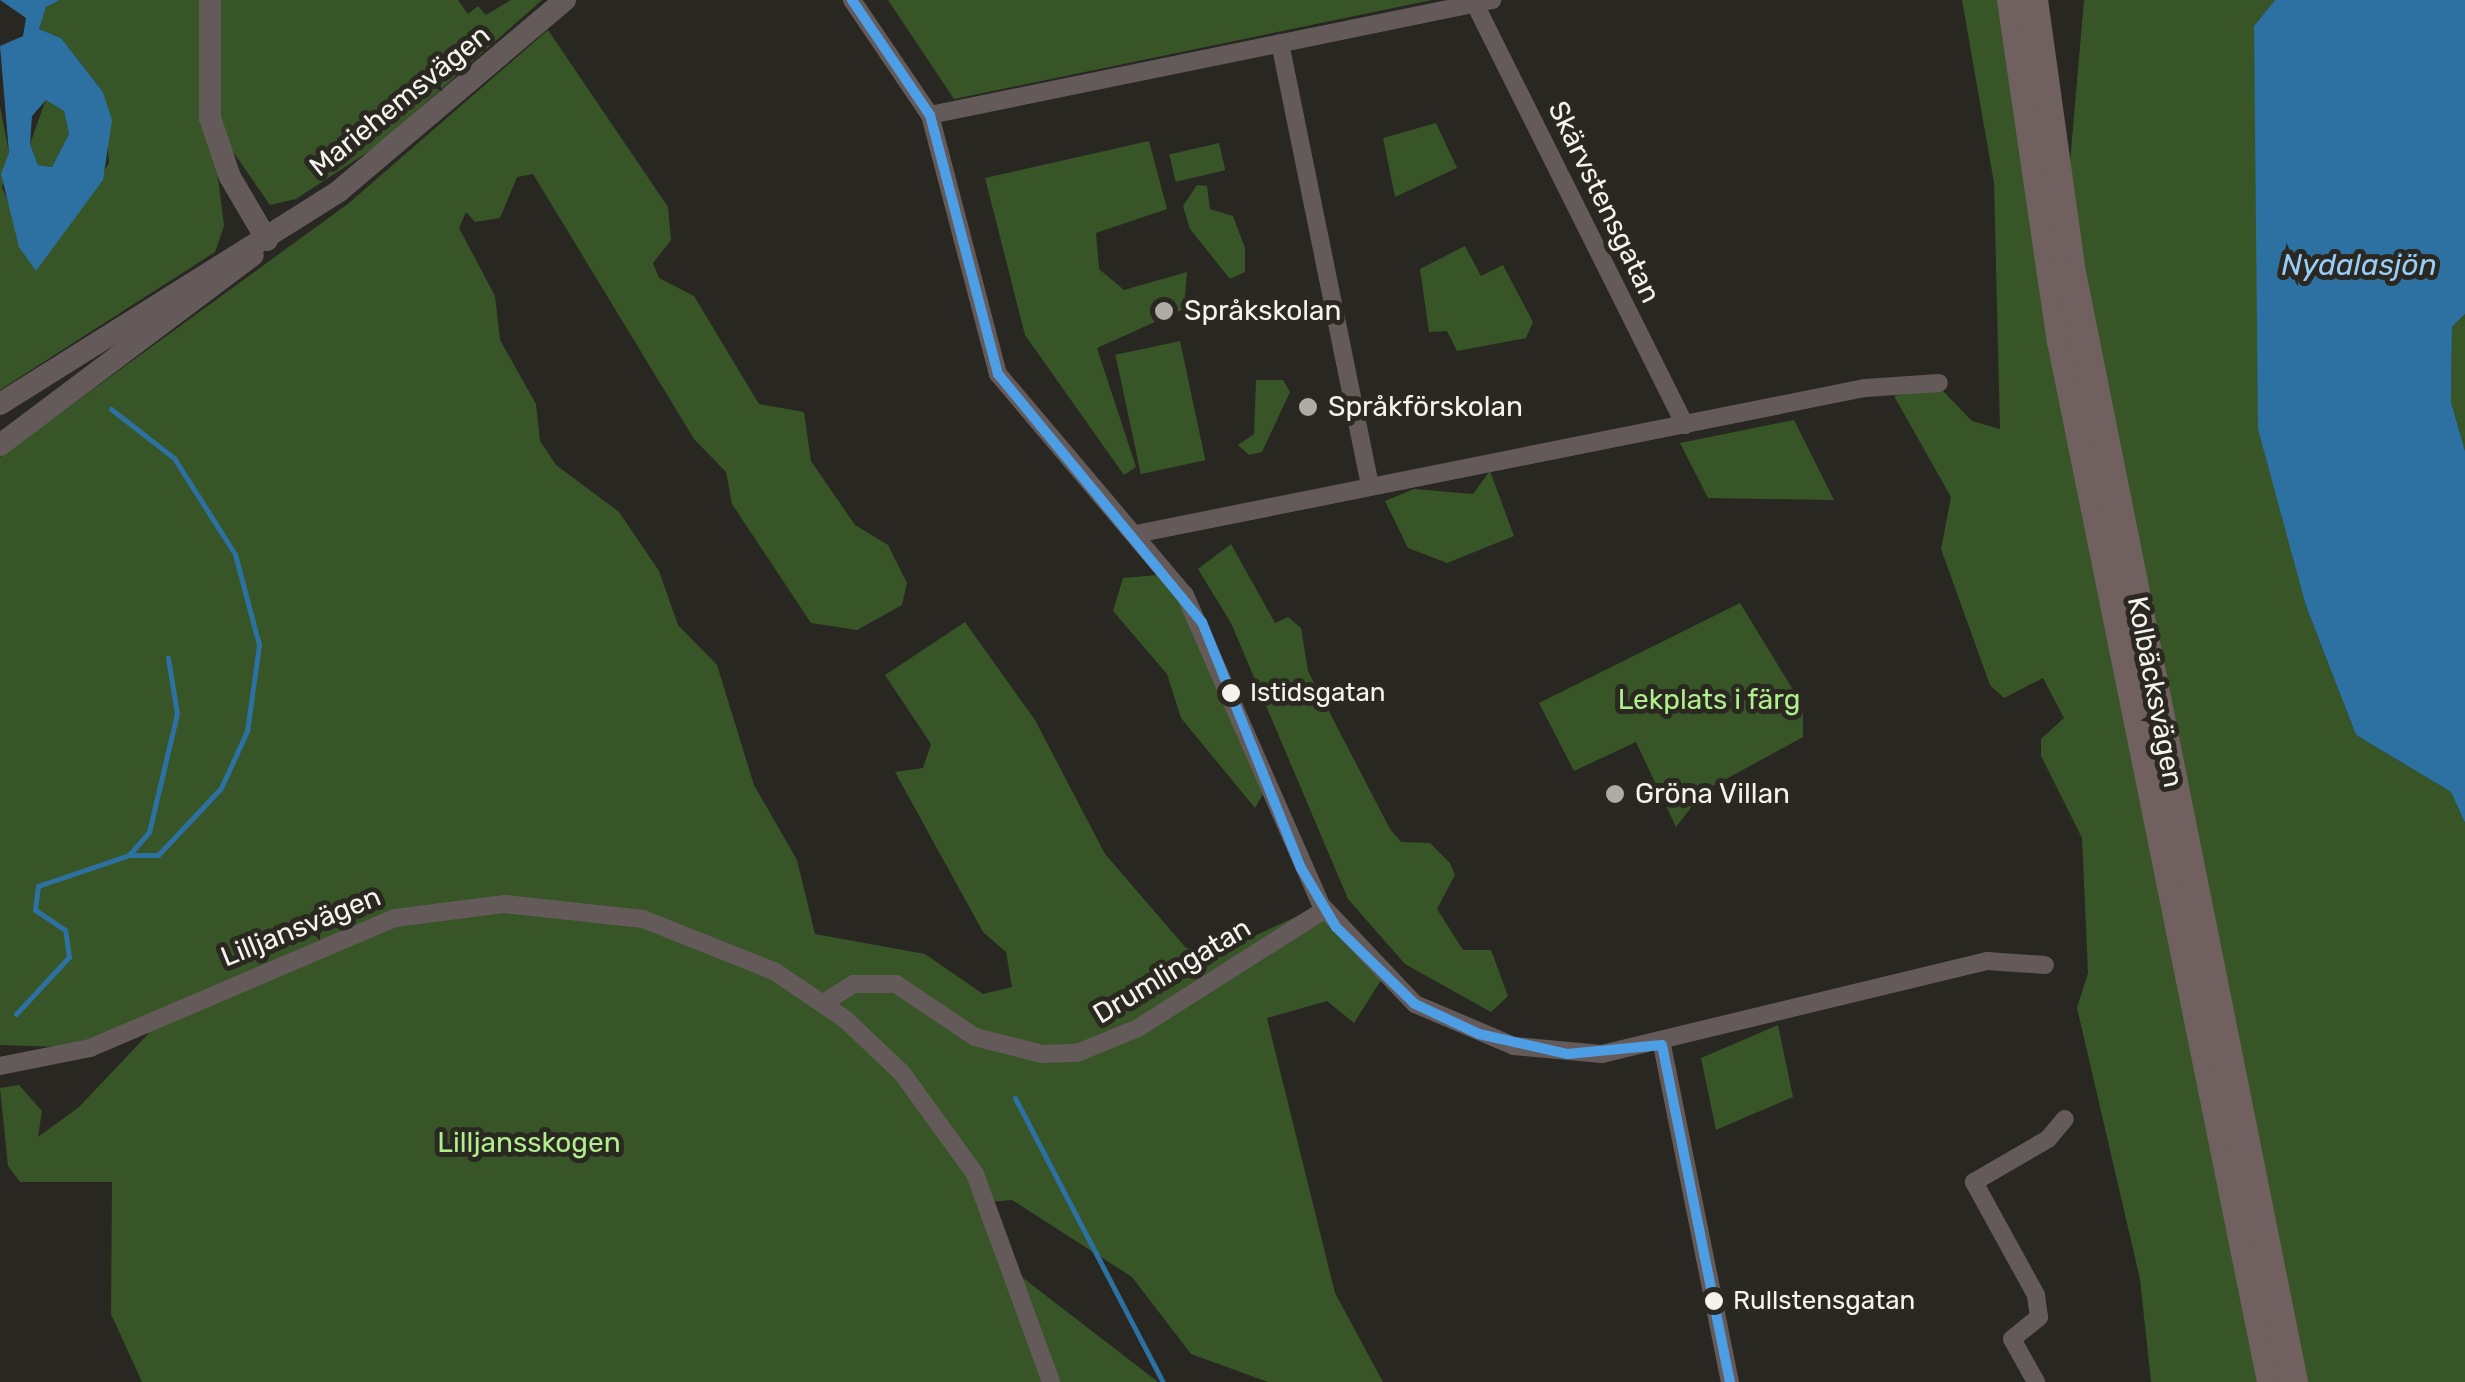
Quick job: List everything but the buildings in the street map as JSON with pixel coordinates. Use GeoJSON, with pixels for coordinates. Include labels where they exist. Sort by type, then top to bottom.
{"type":"FeatureCollection","features":[{"type":"Feature","properties":{"kind":"highway","name":"Kolbäcksvägen"},"geometry":{"type":"LineString","coordinates":[[2028,1],[2062,341],[2272,1382]]}},
{"type":"Feature","properties":{"kind":"highway","name":"Kolbäcksvägen"},"geometry":{"type":"LineString","coordinates":[[2028,1],[2075,292],[2293,1382]]}},
{"type":"Feature","properties":{"kind":"street"},"geometry":{"type":"LineString","coordinates":[[210,0],[210,118],[230,177],[266,240]]}},
{"type":"Feature","properties":{"kind":"street","name":"Mariehemsvägen"},"geometry":{"type":"LineString","coordinates":[[0,404],[266,240],[382,160],[565,0]]}},
{"type":"Feature","properties":{"kind":"street"},"geometry":{"type":"LineString","coordinates":[[852,0],[930,115],[998,374],[1136,534],[1202,622],[1324,910],[1383,977],[1446,1022],[1544,1052],[1662,1046],[1987,961],[2046,965]]}},
{"type":"Feature","properties":{"kind":"street","name":"Skärvstensgatan"},"geometry":{"type":"LineString","coordinates":[[930,115],[1480,1],[1685,425]]}},
{"type":"Feature","properties":{"kind":"street"},"geometry":{"type":"LineString","coordinates":[[1280,44],[1370,486]]}},
{"type":"Feature","properties":{"kind":"street","name":"Mariehemsvägen"},"geometry":{"type":"LineString","coordinates":[[0,445],[224,283],[266,240]]}},
{"type":"Feature","properties":{"kind":"street"},"geometry":{"type":"LineString","coordinates":[[1136,534],[1685,425],[1939,383]]}},
{"type":"Feature","properties":{"kind":"street","name":"Lilljansvägen"},"geometry":{"type":"LineString","coordinates":[[0,1066],[90,1048],[359,928],[470,906],[642,918],[750,958],[824,1003],[902,1073],[960,1148],[1006,1246],[1050,1382]]}},
{"type":"Feature","properties":{"kind":"street","name":"Drumlingatan"},"geometry":{"type":"LineString","coordinates":[[824,1003],[853,984],[896,984],[976,1036],[1042,1054],[1077,1053],[1138,1028],[1324,910]]}},
{"type":"Feature","properties":{"kind":"street"},"geometry":{"type":"LineString","coordinates":[[1662,1046],[1730,1382]]}},
{"type":"Feature","properties":{"kind":"street"},"geometry":{"type":"LineString","coordinates":[[2036,1382],[2012,1339],[2039,1317],[2036,1294],[1974,1182],[2048,1139],[2065,1119]]}},
{"type":"Feature","properties":{"kind":"green space"},"geometry":{"type":"Polygon","coordinates":[[[60,0],[458,0],[468,14],[478,6],[486,15],[511,0],[542,0],[377,146],[296,199],[270,205],[211,120],[224,226],[215,252],[0,390],[0,106],[9,153],[2,187],[36,271],[109,163],[103,92],[61,38],[39,29],[46,7],[60,0]]]}},
{"type":"Feature","properties":{"kind":"green space"},"geometry":{"type":"Polygon","coordinates":[[[888,0],[1432,0],[954,99],[888,0]]]}},
{"type":"Feature","properties":{"kind":"green space"},"geometry":{"type":"Polygon","coordinates":[[[1962,0],[1997,0],[2037,249],[2063,244],[2084,0],[2275,0],[2254,26],[2255,64],[2293,548],[2306,606],[2356,735],[2451,792],[2465,823],[2465,1382],[2151,1382],[2140,1279],[2077,1008],[2088,973],[2082,838],[2041,756],[2041,739],[2064,718],[2043,678],[2004,698],[1990,685],[1941,549],[1951,497],[1894,396],[1940,388],[1972,421],[2000,429],[1994,183],[1962,0]]]}},
{"type":"Feature","properties":{"kind":"green space","name":"Lilljansskogen"},"geometry":{"type":"Polygon","coordinates":[[[548,30],[668,207],[671,240],[653,263],[659,278],[694,296],[759,404],[804,412],[811,461],[855,525],[888,545],[907,583],[902,605],[857,630],[811,623],[732,504],[726,472],[694,439],[533,174],[517,177],[500,218],[475,222],[466,212],[459,228],[495,296],[500,340],[536,404],[540,441],[556,465],[619,512],[659,571],[678,625],[717,665],[754,785],[797,860],[815,934],[925,954],[983,994],[1012,987],[1006,952],[983,932],[895,772],[923,768],[931,744],[885,675],[965,622],[1035,720],[1105,854],[1186,948],[1222,951],[1321,905],[1383,977],[1354,1023],[1327,1001],[1267,1018],[1335,1293],[1383,1382],[1268,1382],[1191,1354],[1132,1277],[1012,1200],[989,1202],[1014,1271],[1158,1382],[142,1382],[111,1314],[112,1182],[20,1182],[8,1166],[0,1088],[19,1085],[42,1111],[38,1137],[79,1107],[167,1014],[90,1048],[0,1045],[0,457],[349,203],[548,30]]]}},
{"type":"Feature","properties":{"kind":"green space"},"geometry":{"type":"Polygon","coordinates":[[[46,99],[64,111],[69,134],[52,167],[38,165],[30,144],[46,99]]]}},
{"type":"Feature","properties":{"kind":"green space"},"geometry":{"type":"Polygon","coordinates":[[[1436,123],[1457,168],[1395,197],[1383,138],[1436,123]]]}},
{"type":"Feature","properties":{"kind":"green space"},"geometry":{"type":"Polygon","coordinates":[[[1149,141],[1167,209],[1096,233],[1099,269],[1124,290],[1187,272],[1184,309],[1097,348],[1136,467],[1124,475],[1025,335],[985,178],[1149,141]]]}},
{"type":"Feature","properties":{"kind":"green space"},"geometry":{"type":"Polygon","coordinates":[[[1219,143],[1225,170],[1176,182],[1169,154],[1219,143]]]}},
{"type":"Feature","properties":{"kind":"green space"},"geometry":{"type":"Polygon","coordinates":[[[1197,185],[1207,186],[1210,209],[1233,216],[1245,248],[1245,272],[1230,279],[1190,229],[1183,206],[1197,185]]]}},
{"type":"Feature","properties":{"kind":"green space"},"geometry":{"type":"Polygon","coordinates":[[[1465,246],[1481,276],[1503,265],[1533,322],[1526,338],[1457,351],[1447,331],[1429,332],[1420,269],[1465,246]]]}},
{"type":"Feature","properties":{"kind":"green space"},"geometry":{"type":"Polygon","coordinates":[[[2465,314],[2465,451],[2451,402],[2452,327],[2465,314]]]}},
{"type":"Feature","properties":{"kind":"green space"},"geometry":{"type":"Polygon","coordinates":[[[1180,341],[1205,460],[1141,474],[1115,355],[1180,341]]]}},
{"type":"Feature","properties":{"kind":"green space"},"geometry":{"type":"Polygon","coordinates":[[[1256,380],[1283,380],[1290,392],[1262,452],[1249,455],[1238,445],[1254,434],[1256,380]]]}},
{"type":"Feature","properties":{"kind":"green space"},"geometry":{"type":"Polygon","coordinates":[[[1794,420],[1834,500],[1708,498],[1680,443],[1794,420]]]}},
{"type":"Feature","properties":{"kind":"green space"},"geometry":{"type":"Polygon","coordinates":[[[1490,471],[1514,536],[1447,563],[1408,548],[1385,501],[1414,489],[1473,494],[1490,471]]]}},
{"type":"Feature","properties":{"kind":"green space"},"geometry":{"type":"Polygon","coordinates":[[[1231,544],[1275,623],[1288,617],[1301,628],[1308,671],[1390,829],[1401,842],[1430,843],[1450,863],[1455,875],[1437,909],[1463,950],[1491,950],[1508,996],[1491,1012],[1405,964],[1348,899],[1231,623],[1198,569],[1231,544]]]}},
{"type":"Feature","properties":{"kind":"green space"},"geometry":{"type":"Polygon","coordinates":[[[1170,574],[1268,785],[1255,808],[1181,718],[1167,674],[1113,611],[1123,578],[1170,574]]]}},
{"type":"Feature","properties":{"kind":"green space","name":"Lekplats i färg"},"geometry":{"type":"Polygon","coordinates":[[[1740,603],[1803,706],[1803,737],[1704,791],[1676,827],[1636,742],[1574,771],[1539,703],[1740,603]]]}},
{"type":"Feature","properties":{"kind":"green space"},"geometry":{"type":"Polygon","coordinates":[[[1778,1025],[1793,1097],[1716,1130],[1701,1058],[1778,1025]]]}},
{"type":"Feature","properties":{"kind":"water"},"geometry":{"type":"Polygon","coordinates":[[[0,0],[60,0],[46,7],[39,29],[61,38],[103,92],[112,120],[103,180],[36,271],[19,247],[1,174],[9,153],[0,46],[23,36],[26,18],[0,0]],[[46,100],[32,116],[30,144],[38,165],[52,167],[69,134],[64,111],[46,100]]]}},
{"type":"Feature","properties":{"kind":"water","name":"Nydalasjön"},"geometry":{"type":"Polygon","coordinates":[[[2275,0],[2465,0],[2465,314],[2452,327],[2451,402],[2465,451],[2465,823],[2451,792],[2356,735],[2306,606],[2258,429],[2254,26],[2275,0]]]}},
{"type":"Feature","properties":{"kind":"waterway"},"geometry":{"type":"LineString","coordinates":[[111,409],[174,458],[235,554],[259,645],[247,731],[221,788],[158,855],[129,855]]}},
{"type":"Feature","properties":{"kind":"waterway"},"geometry":{"type":"LineString","coordinates":[[16,1014],[69,957],[65,930],[35,910],[38,886],[129,855],[149,832],[177,714],[168,658]]}},
{"type":"Feature","properties":{"kind":"waterway"},"geometry":{"type":"LineString","coordinates":[[1015,1098],[1163,1382]]}},
{"type":"Feature","properties":{"kind":"transit line"},"geometry":{"type":"LineString","coordinates":[[852,0],[930,115],[998,374],[1202,622],[1301,868],[1336,927],[1415,1004],[1479,1034],[1567,1054],[1662,1045]]}},
{"type":"Feature","properties":{"kind":"transit line"},"geometry":{"type":"LineString","coordinates":[[1662,1045],[1730,1382]]}},
{"type":"Feature","properties":{"kind":"place","name":"Språkskolan"},"geometry":{"type":"Point","coordinates":[1164,311]}},
{"type":"Feature","properties":{"kind":"place","name":"Språkförskolan"},"geometry":{"type":"Point","coordinates":[1308,407]}},
{"type":"Feature","properties":{"kind":"place","name":"Istidsgatan"},"geometry":{"type":"Point","coordinates":[1231,693]}},
{"type":"Feature","properties":{"kind":"place","name":"Gröna Villan"},"geometry":{"type":"Point","coordinates":[1615,794]}},
{"type":"Feature","properties":{"kind":"place","name":"Rullstensgatan"},"geometry":{"type":"Point","coordinates":[1714,1301]}}]}
